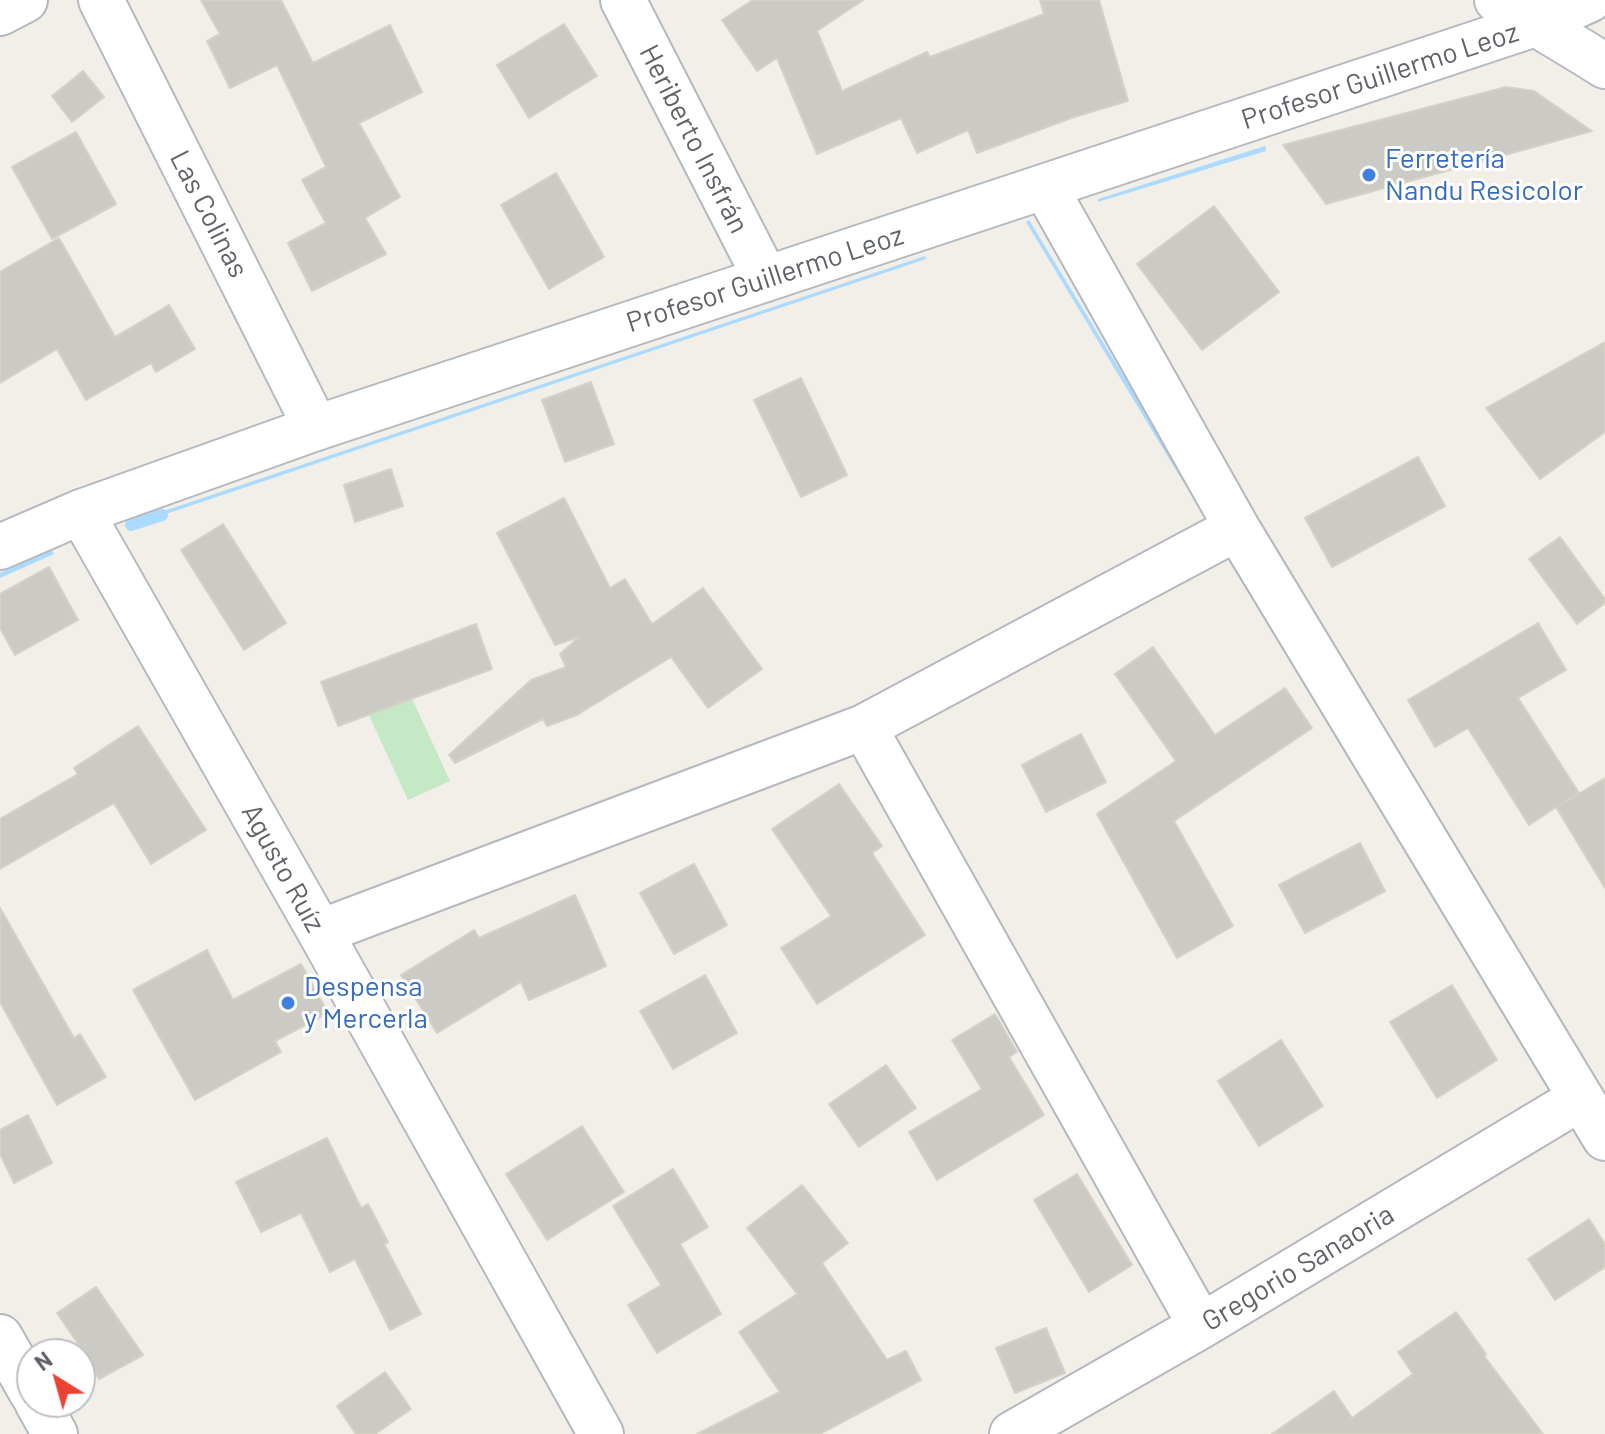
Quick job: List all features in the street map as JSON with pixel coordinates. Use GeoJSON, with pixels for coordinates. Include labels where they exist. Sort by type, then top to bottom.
{"type":"FeatureCollection","features":[{"type":"Feature","properties":{"kind":"street"},"geometry":{"type":"LineString","coordinates":[[0,13],[25,0]]}},
{"type":"Feature","properties":{"kind":"street","name":"Las Colinas"},"geometry":{"type":"LineString","coordinates":[[101,0],[316,428]]}},
{"type":"Feature","properties":{"kind":"street","name":"Heriberto Insfrán"},"geometry":{"type":"LineString","coordinates":[[623,0],[766,279]]}},
{"type":"Feature","properties":{"kind":"street"},"geometry":{"type":"LineString","coordinates":[[1497,0],[1605,66]]}},
{"type":"Feature","properties":{"kind":"street","name":"Profesor Guillermo Leoz"},"geometry":{"type":"LineString","coordinates":[[0,547],[81,512],[316,428],[1045,187],[1545,29],[1589,0]]}},
{"type":"Feature","properties":{"kind":"street"},"geometry":{"type":"LineString","coordinates":[[1045,187],[1237,528],[1605,1138]]}},
{"type":"Feature","properties":{"kind":"street","name":"Agusto Ruíz"},"geometry":{"type":"LineString","coordinates":[[81,512],[601,1434]]}},
{"type":"Feature","properties":{"kind":"street"},"geometry":{"type":"LineString","coordinates":[[320,932],[864,727],[1237,528]]}},
{"type":"Feature","properties":{"kind":"street"},"geometry":{"type":"LineString","coordinates":[[864,727],[1201,1326]]}},
{"type":"Feature","properties":{"kind":"street","name":"Gregorio Sanaoria"},"geometry":{"type":"LineString","coordinates":[[1012,1434],[1201,1326],[1581,1098]]}},
{"type":"Feature","properties":{"kind":"street"},"geometry":{"type":"LineString","coordinates":[[0,1337],[16,1365]]}},
{"type":"Feature","properties":{"kind":"green space"},"geometry":{"type":"Polygon","coordinates":[[[409,692],[450,781],[408,800],[367,711],[409,692]]]}},
{"type":"Feature","properties":{"kind":"water"},"geometry":{"type":"Polygon","coordinates":[[[1265,146],[1266,151],[1098,202],[1098,199],[1265,146]]]}},
{"type":"Feature","properties":{"kind":"water"},"geometry":{"type":"Polygon","coordinates":[[[1029,220],[1188,482],[1185,485],[1026,222],[1029,220]]]}},
{"type":"Feature","properties":{"kind":"water"},"geometry":{"type":"Polygon","coordinates":[[[925,256],[926,259],[130,526],[128,523],[925,256]]]}},
{"type":"Feature","properties":{"kind":"water"},"geometry":{"type":"Polygon","coordinates":[[[52,550],[54,554],[0,578],[0,573],[52,550]]]}},
{"type":"Feature","properties":{"kind":"building"},"geometry":{"type":"Polygon","coordinates":[[[201,0],[281,0],[313,63],[390,25],[422,92],[359,123],[400,197],[365,218],[386,254],[312,291],[288,243],[326,223],[302,180],[326,167],[277,65],[230,88],[207,41],[220,34],[201,0]]]}},
{"type":"Feature","properties":{"kind":"building"},"geometry":{"type":"Polygon","coordinates":[[[753,0],[863,0],[817,31],[842,91],[927,52],[930,57],[1044,14],[1040,0],[1099,0],[1128,101],[1074,117],[977,153],[968,130],[917,153],[901,118],[817,154],[777,58],[757,71],[722,20],[753,0]]]}},
{"type":"Feature","properties":{"kind":"building"},"geometry":{"type":"Polygon","coordinates":[[[564,24],[597,76],[529,118],[497,65],[564,24]]]}},
{"type":"Feature","properties":{"kind":"building"},"geometry":{"type":"Polygon","coordinates":[[[83,71],[104,97],[72,122],[52,96],[83,71]]]}},
{"type":"Feature","properties":{"kind":"building","name":"Ferretería Nandu Resicolor"},"geometry":{"type":"Polygon","coordinates":[[[1506,87],[1534,91],[1592,131],[1326,204],[1283,145],[1506,87]]]}},
{"type":"Feature","properties":{"kind":"building"},"geometry":{"type":"Polygon","coordinates":[[[76,132],[116,204],[52,239],[12,167],[76,132]]]}},
{"type":"Feature","properties":{"kind":"building"},"geometry":{"type":"Polygon","coordinates":[[[556,173],[604,257],[549,289],[501,205],[556,173]]]}},
{"type":"Feature","properties":{"kind":"building"},"geometry":{"type":"Polygon","coordinates":[[[1214,206],[1279,292],[1202,350],[1137,264],[1214,206]]]}},
{"type":"Feature","properties":{"kind":"building"},"geometry":{"type":"Polygon","coordinates":[[[59,238],[115,337],[169,305],[195,349],[156,372],[151,363],[86,400],[57,349],[0,383],[0,272],[59,238]]]}},
{"type":"Feature","properties":{"kind":"building"},"geometry":{"type":"Polygon","coordinates":[[[1605,342],[1605,432],[1540,479],[1486,408],[1605,342]]]}},
{"type":"Feature","properties":{"kind":"building"},"geometry":{"type":"Polygon","coordinates":[[[801,378],[847,475],[801,497],[754,400],[801,378]]]}},
{"type":"Feature","properties":{"kind":"building"},"geometry":{"type":"Polygon","coordinates":[[[591,382],[614,444],[565,462],[542,400],[591,382]]]}},
{"type":"Feature","properties":{"kind":"building"},"geometry":{"type":"Polygon","coordinates":[[[1418,457],[1445,506],[1332,567],[1305,518],[1418,457]]]}},
{"type":"Feature","properties":{"kind":"building"},"geometry":{"type":"Polygon","coordinates":[[[391,469],[403,506],[355,522],[344,485],[391,469]]]}},
{"type":"Feature","properties":{"kind":"building"},"geometry":{"type":"Polygon","coordinates":[[[564,498],[610,588],[625,579],[652,624],[703,588],[762,669],[708,708],[671,657],[577,715],[547,726],[543,719],[455,763],[449,755],[531,680],[566,667],[560,654],[579,637],[555,645],[497,533],[564,498]]]}},
{"type":"Feature","properties":{"kind":"building"},"geometry":{"type":"Polygon","coordinates":[[[223,524],[286,623],[244,650],[181,550],[223,524]]]}},
{"type":"Feature","properties":{"kind":"building"},"geometry":{"type":"Polygon","coordinates":[[[1560,537],[1605,599],[1605,603],[1577,624],[1529,559],[1560,537]]]}},
{"type":"Feature","properties":{"kind":"building"},"geometry":{"type":"Polygon","coordinates":[[[49,567],[78,620],[15,655],[0,628],[0,594],[49,567]]]}},
{"type":"Feature","properties":{"kind":"building"},"geometry":{"type":"Polygon","coordinates":[[[1538,623],[1566,670],[1518,698],[1579,793],[1560,805],[1605,778],[1605,888],[1556,807],[1529,825],[1468,728],[1435,747],[1408,700],[1538,623]]]}},
{"type":"Feature","properties":{"kind":"building"},"geometry":{"type":"Polygon","coordinates":[[[476,624],[492,669],[338,726],[321,682],[476,624]]]}},
{"type":"Feature","properties":{"kind":"building"},"geometry":{"type":"Polygon","coordinates":[[[1153,647],[1215,735],[1285,688],[1312,728],[1174,821],[1233,926],[1177,958],[1097,814],[1176,761],[1115,674],[1153,647]]]}},
{"type":"Feature","properties":{"kind":"building"},"geometry":{"type":"Polygon","coordinates":[[[138,726],[206,830],[151,864],[114,803],[0,869],[0,819],[78,774],[74,768],[138,726]]]}},
{"type":"Feature","properties":{"kind":"building"},"geometry":{"type":"Polygon","coordinates":[[[1081,734],[1106,782],[1046,812],[1022,765],[1081,734]]]}},
{"type":"Feature","properties":{"kind":"building"},"geometry":{"type":"Polygon","coordinates":[[[839,784],[882,846],[872,853],[925,935],[817,1004],[781,948],[831,916],[772,829],[839,784]]]}},
{"type":"Feature","properties":{"kind":"building"},"geometry":{"type":"Polygon","coordinates":[[[1360,843],[1385,891],[1305,933],[1279,885],[1360,843]]]}},
{"type":"Feature","properties":{"kind":"building"},"geometry":{"type":"Polygon","coordinates":[[[694,864],[727,925],[674,954],[640,893],[694,864]]]}},
{"type":"Feature","properties":{"kind":"building"},"geometry":{"type":"Polygon","coordinates":[[[575,895],[606,966],[529,1000],[521,982],[437,1033],[401,975],[474,930],[479,938],[575,895]]]}},
{"type":"Feature","properties":{"kind":"building"},"geometry":{"type":"Polygon","coordinates":[[[0,908],[74,1038],[80,1034],[106,1077],[57,1105],[0,1002],[0,908]]]}},
{"type":"Feature","properties":{"kind":"building"},"geometry":{"type":"Polygon","coordinates":[[[207,950],[233,1000],[301,964],[328,1013],[275,1041],[281,1052],[195,1100],[133,990],[207,950]]]}},
{"type":"Feature","properties":{"kind":"building"},"geometry":{"type":"Polygon","coordinates":[[[705,975],[737,1033],[673,1069],[640,1011],[705,975]]]}},
{"type":"Feature","properties":{"kind":"building"},"geometry":{"type":"Polygon","coordinates":[[[1452,985],[1497,1060],[1437,1098],[1390,1022],[1452,985]]]}},
{"type":"Feature","properties":{"kind":"building"},"geometry":{"type":"Polygon","coordinates":[[[995,1014],[1017,1052],[1009,1057],[1044,1115],[937,1180],[909,1132],[982,1089],[952,1040],[995,1014]]]}},
{"type":"Feature","properties":{"kind":"building"},"geometry":{"type":"Polygon","coordinates":[[[1281,1040],[1323,1106],[1259,1146],[1218,1081],[1281,1040]]]}},
{"type":"Feature","properties":{"kind":"building"},"geometry":{"type":"Polygon","coordinates":[[[886,1065],[916,1108],[859,1147],[829,1104],[886,1065]]]}},
{"type":"Feature","properties":{"kind":"building"},"geometry":{"type":"Polygon","coordinates":[[[28,1115],[52,1163],[14,1183],[0,1154],[0,1130],[28,1115]]]}},
{"type":"Feature","properties":{"kind":"building"},"geometry":{"type":"Polygon","coordinates":[[[582,1126],[624,1192],[547,1240],[506,1174],[582,1126]]]}},
{"type":"Feature","properties":{"kind":"building"},"geometry":{"type":"Polygon","coordinates":[[[327,1138],[361,1208],[368,1204],[388,1242],[384,1244],[421,1314],[390,1330],[355,1259],[330,1272],[301,1213],[261,1232],[236,1182],[327,1138]]]}},
{"type":"Feature","properties":{"kind":"building"},"geometry":{"type":"Polygon","coordinates":[[[673,1169],[708,1227],[680,1244],[721,1314],[657,1353],[628,1305],[661,1285],[613,1206],[673,1169]]]}},
{"type":"Feature","properties":{"kind":"building"},"geometry":{"type":"Polygon","coordinates":[[[1077,1174],[1132,1265],[1089,1292],[1034,1200],[1077,1174]]]}},
{"type":"Feature","properties":{"kind":"building"},"geometry":{"type":"Polygon","coordinates":[[[802,1185],[848,1243],[822,1263],[887,1360],[906,1351],[921,1380],[820,1434],[697,1434],[780,1392],[739,1332],[797,1294],[747,1228],[802,1185]]]}},
{"type":"Feature","properties":{"kind":"building"},"geometry":{"type":"Polygon","coordinates":[[[1589,1219],[1605,1244],[1605,1267],[1555,1300],[1528,1259],[1589,1219]]]}},
{"type":"Feature","properties":{"kind":"building"},"geometry":{"type":"Polygon","coordinates":[[[96,1287],[143,1355],[99,1379],[96,1374],[96,1338],[74,1338],[57,1313],[96,1287]]]}},
{"type":"Feature","properties":{"kind":"building"},"geometry":{"type":"Polygon","coordinates":[[[1456,1312],[1486,1354],[1484,1356],[1543,1434],[1272,1434],[1334,1391],[1352,1418],[1413,1374],[1398,1352],[1456,1312]]]}},
{"type":"Feature","properties":{"kind":"building"},"geometry":{"type":"Polygon","coordinates":[[[1046,1328],[1065,1373],[1015,1393],[996,1348],[1046,1328]]]}},
{"type":"Feature","properties":{"kind":"building"},"geometry":{"type":"Polygon","coordinates":[[[385,1372],[411,1409],[375,1434],[356,1434],[337,1406],[385,1372]]]}},
{"type":"Feature","properties":{"kind":"waterway"},"geometry":{"type":"LineString","coordinates":[[131,525],[162,515]]}},
{"type":"Feature","properties":{"kind":"place","name":"Ferretería Nandu Resicolor"},"geometry":{"type":"Point","coordinates":[1369,175]}},
{"type":"Feature","properties":{"kind":"place","name":"Despensa y Mercerla"},"geometry":{"type":"Point","coordinates":[288,1003]}}]}
